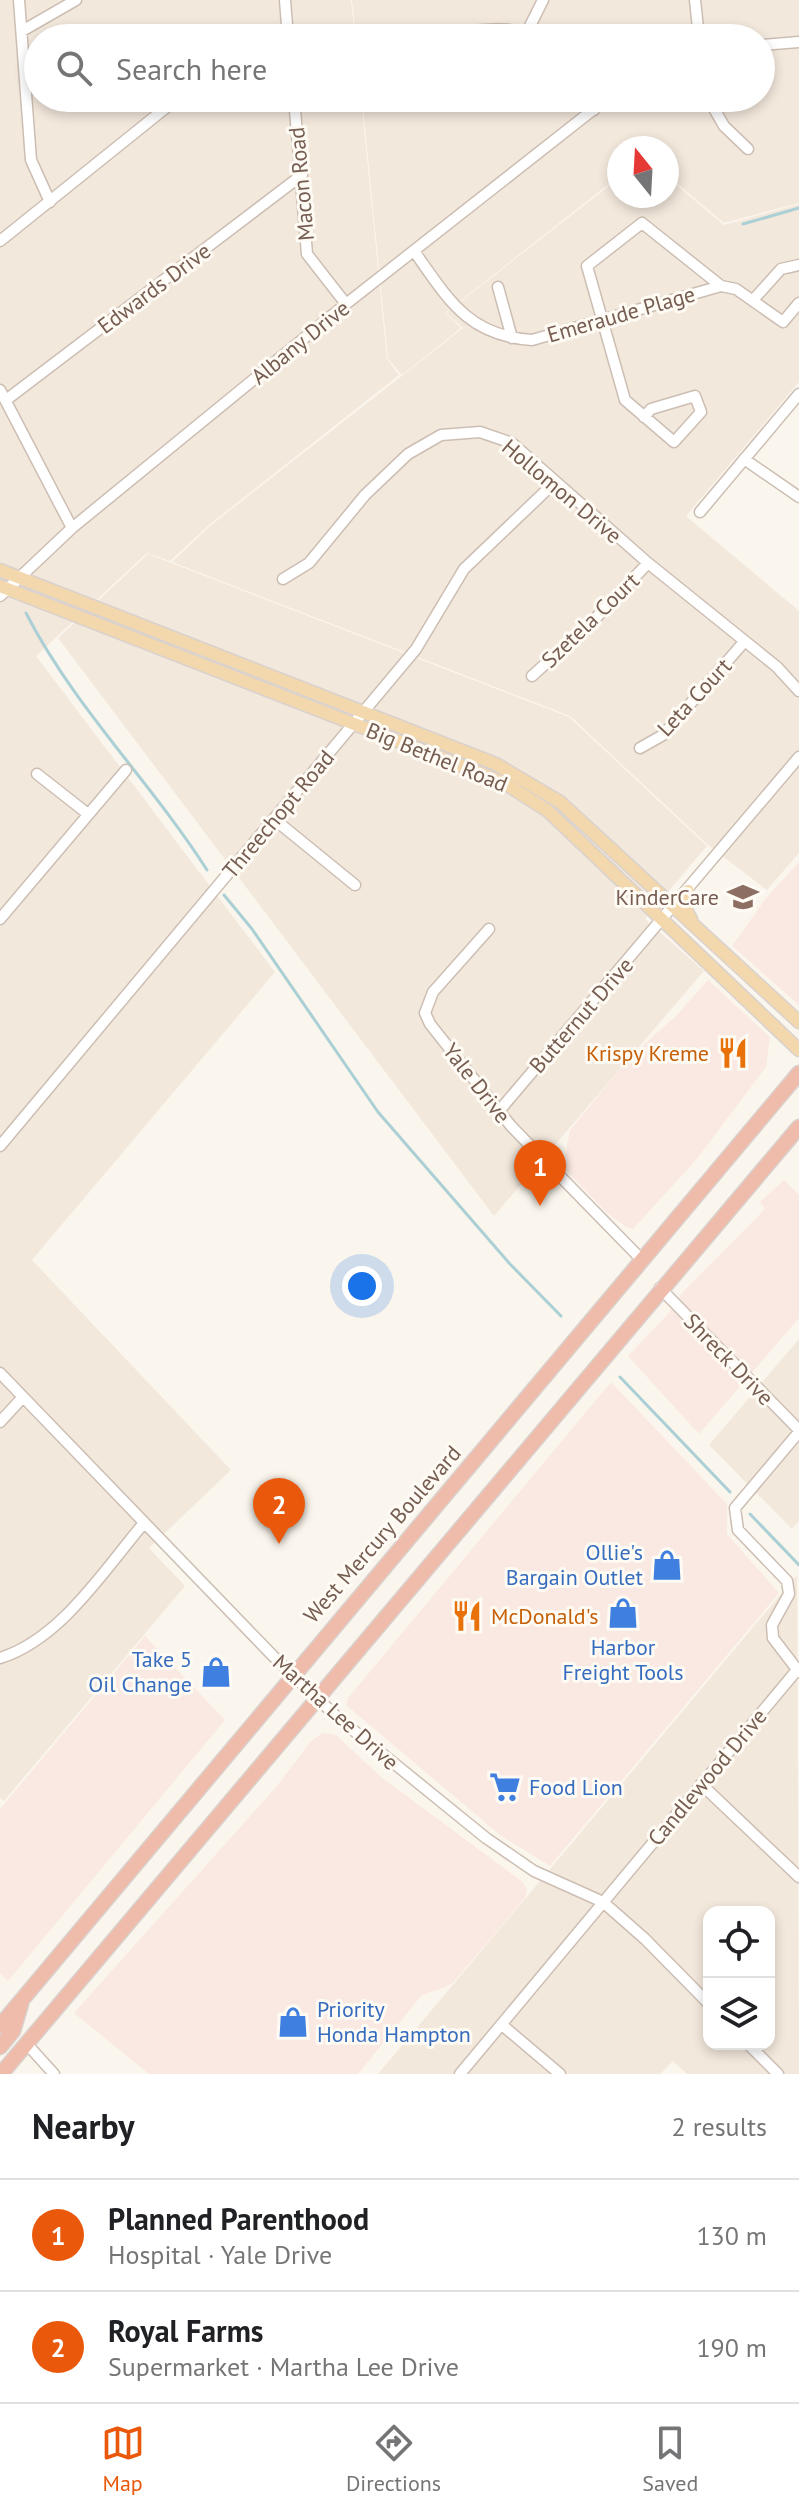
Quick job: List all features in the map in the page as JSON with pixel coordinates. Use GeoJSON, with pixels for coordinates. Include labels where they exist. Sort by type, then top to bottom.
{"type":"FeatureCollection","features":[{"type":"Feature","properties":{"kind":"highway","name":"West Mercury Boulevard"},"geometry":{"type":"LineString","coordinates":[[0,2026],[799,1073]]}},
{"type":"Feature","properties":{"kind":"highway"},"geometry":{"type":"LineString","coordinates":[[1,2074],[660,1288],[799,1127]]}},
{"type":"Feature","properties":{"kind":"highway"},"geometry":{"type":"LineString","coordinates":[[0,2047],[13,2031],[22,2000]]}},
{"type":"Feature","properties":{"kind":"main road","name":"Big Bethel Road"},"geometry":{"type":"LineString","coordinates":[[0,570],[364,711],[496,764],[537,785],[571,812],[799,1022]]}},
{"type":"Feature","properties":{"kind":"main road","name":"Big Bethel Road"},"geometry":{"type":"LineString","coordinates":[[2,590],[353,723],[521,792],[556,818],[799,1050]]}},
{"type":"Feature","properties":{"kind":"main road"},"geometry":{"type":"LineString","coordinates":[[688,891],[685,908],[700,932]]}},
{"type":"Feature","properties":{"kind":"street"},"geometry":{"type":"LineString","coordinates":[[19,0],[24,60]]}},
{"type":"Feature","properties":{"kind":"street"},"geometry":{"type":"LineString","coordinates":[[34,24],[76,0]]}},
{"type":"Feature","properties":{"kind":"street"},"geometry":{"type":"LineString","coordinates":[[285,0],[287,24]]}},
{"type":"Feature","properties":{"kind":"street"},"geometry":{"type":"LineString","coordinates":[[534,24],[543,0]]}},
{"type":"Feature","properties":{"kind":"street"},"geometry":{"type":"LineString","coordinates":[[695,0],[698,24]]}},
{"type":"Feature","properties":{"kind":"street"},"geometry":{"type":"LineString","coordinates":[[775,44],[799,42]]}},
{"type":"Feature","properties":{"kind":"street"},"geometry":{"type":"LineString","coordinates":[[28,112],[31,160],[50,202]]}},
{"type":"Feature","properties":{"kind":"street"},"geometry":{"type":"LineString","coordinates":[[0,241],[161,112]]}},
{"type":"Feature","properties":{"kind":"street","name":"Macon Road"},"geometry":{"type":"LineString","coordinates":[[295,112],[307,254],[346,304]]}},
{"type":"Feature","properties":{"kind":"street","name":"Albany Drive"},"geometry":{"type":"LineString","coordinates":[[2,590],[72,528],[346,304],[591,112]]}},
{"type":"Feature","properties":{"kind":"street"},"geometry":{"type":"LineString","coordinates":[[716,112],[724,126],[748,149]]}},
{"type":"Feature","properties":{"kind":"street","name":"Edwards Drive"},"geometry":{"type":"LineString","coordinates":[[3,395],[302,175]]}},
{"type":"Feature","properties":{"kind":"street"},"geometry":{"type":"LineString","coordinates":[[644,417],[651,409],[695,396],[701,412],[674,442],[644,417],[625,400],[587,266],[642,223],[721,286],[736,289],[754,299],[783,322],[799,303]]}},
{"type":"Feature","properties":{"kind":"street","name":"Emeraude Plage"},"geometry":{"type":"LineString","coordinates":[[414,251],[468,320],[485,331],[512,338],[532,340],[721,286]]}},
{"type":"Feature","properties":{"kind":"street"},"geometry":{"type":"LineString","coordinates":[[754,299],[781,269],[799,265]]}},
{"type":"Feature","properties":{"kind":"street"},"geometry":{"type":"LineString","coordinates":[[498,287],[512,338]]}},
{"type":"Feature","properties":{"kind":"street"},"geometry":{"type":"LineString","coordinates":[[700,512],[799,394]]}},
{"type":"Feature","properties":{"kind":"street"},"geometry":{"type":"LineString","coordinates":[[3,395],[72,528]]}},
{"type":"Feature","properties":{"kind":"street","name":"Hollomon Drive"},"geometry":{"type":"LineString","coordinates":[[283,579],[309,563],[365,495],[408,454],[441,435],[480,432],[504,440],[792,680],[799,691]]}},
{"type":"Feature","properties":{"kind":"street"},"geometry":{"type":"LineString","coordinates":[[744,459],[799,497]]}},
{"type":"Feature","properties":{"kind":"street","name":"Threechopt Road"},"geometry":{"type":"LineString","coordinates":[[0,1146],[416,649],[464,569],[554,483]]}},
{"type":"Feature","properties":{"kind":"street","name":"Szetela Court"},"geometry":{"type":"LineString","coordinates":[[532,676],[594,620],[648,563]]}},
{"type":"Feature","properties":{"kind":"street","name":"Leta Court"},"geometry":{"type":"LineString","coordinates":[[640,748],[663,735],[744,642]]}},
{"type":"Feature","properties":{"kind":"street"},"geometry":{"type":"LineString","coordinates":[[664,920],[799,757]]}},
{"type":"Feature","properties":{"kind":"street"},"geometry":{"type":"LineString","coordinates":[[0,919],[126,770]]}},
{"type":"Feature","properties":{"kind":"street"},"geometry":{"type":"LineString","coordinates":[[37,774],[88,814]]}},
{"type":"Feature","properties":{"kind":"street"},"geometry":{"type":"LineString","coordinates":[[274,819],[355,885]]}},
{"type":"Feature","properties":{"kind":"street","name":"Butternut Drive"},"geometry":{"type":"LineString","coordinates":[[499,1111],[664,920]]}},
{"type":"Feature","properties":{"kind":"street","name":"Yale Drive"},"geometry":{"type":"LineString","coordinates":[[489,929],[433,992],[425,1013],[499,1111],[642,1260]]}},
{"type":"Feature","properties":{"kind":"street","name":"Shreck Drive"},"geometry":{"type":"LineString","coordinates":[[660,1288],[799,1431]]}},
{"type":"Feature","properties":{"kind":"street","name":"Martha Lee Drive"},"geometry":{"type":"LineString","coordinates":[[0,1373],[317,1697],[486,1838],[534,1871],[603,1902],[703,1998]]}},
{"type":"Feature","properties":{"kind":"street"},"geometry":{"type":"LineString","coordinates":[[0,1422],[23,1397]]}},
{"type":"Feature","properties":{"kind":"street","name":"Candlewood Drive"},"geometry":{"type":"LineString","coordinates":[[460,2074],[798,1671],[773,1638],[772,1625],[789,1594],[787,1581],[738,1530],[734,1520],[735,1508],[799,1431]]}},
{"type":"Feature","properties":{"kind":"street"},"geometry":{"type":"LineString","coordinates":[[0,1658],[29,1648],[71,1608],[144,1523]]}},
{"type":"Feature","properties":{"kind":"street"},"geometry":{"type":"LineString","coordinates":[[701,1784],[799,1877]]}},
{"type":"Feature","properties":{"kind":"street"},"geometry":{"type":"LineString","coordinates":[[502,2025],[560,2074]]}},
{"type":"Feature","properties":{"kind":"street"},"geometry":{"type":"LineString","coordinates":[[26,2043],[54,2074]]}},
{"type":"Feature","properties":{"kind":"street"},"geometry":{"type":"LineString","coordinates":[[754,2050],[778,2074]]}},
{"type":"Feature","properties":{"kind":"shaded area"},"geometry":{"type":"Polygon","coordinates":[[[0,0],[351,0],[354,24],[24,24],[24,112],[362,112],[387,359],[399,375],[209,525],[170,561],[147,553],[36,656],[275,972],[32,1260],[231,1470],[149,1548],[185,1586],[4,1801],[0,1798],[0,0]]]}},
{"type":"Feature","properties":{"kind":"shaded area"},"geometry":{"type":"Polygon","coordinates":[[[352,0],[799,0],[799,203],[724,223],[679,185],[679,136],[607,136],[607,185],[445,313],[461,328],[402,375],[388,359],[363,112],[775,112],[775,24],[355,24],[352,0]]]}},
{"type":"Feature","properties":{"kind":"shaded area"},"geometry":{"type":"Polygon","coordinates":[[[607,187],[607,208],[679,208],[679,187],[724,225],[799,204],[799,382],[686,516],[799,611],[799,853],[767,890],[708,845],[570,716],[172,562],[210,526],[463,328],[446,313],[607,187]]]}},
{"type":"Feature","properties":{"kind":"shaded area"},"geometry":{"type":"Polygon","coordinates":[[[148,554],[569,717],[707,846],[645,919],[704,971],[494,1216],[58,638],[148,554]]]}},
{"type":"Feature","properties":{"kind":"shaded area"},"geometry":{"type":"Polygon","coordinates":[[[799,862],[799,1005],[732,946],[766,898],[799,862]]]}},
{"type":"Feature","properties":{"kind":"shaded area"},"geometry":{"type":"Polygon","coordinates":[[[708,980],[770,1037],[766,1067],[696,1160],[633,1229],[626,1227],[607,1213],[563,1167],[570,1130],[632,1055],[676,1016],[708,980]]]}},
{"type":"Feature","properties":{"kind":"shaded area"},"geometry":{"type":"Polygon","coordinates":[[[784,1180],[799,1195],[799,1318],[699,1434],[628,1356],[668,1314],[682,1293],[765,1209],[760,1202],[784,1180]]]}},
{"type":"Feature","properties":{"kind":"shaded area"},"geometry":{"type":"Polygon","coordinates":[[[799,1339],[799,1521],[792,1529],[709,1445],[799,1339]]]}},
{"type":"Feature","properties":{"kind":"shaded area"},"geometry":{"type":"Polygon","coordinates":[[[611,1382],[727,1504],[727,1534],[779,1593],[550,1866],[500,1835],[346,1705],[348,1698],[611,1382]]]}},
{"type":"Feature","properties":{"kind":"shaded area"},"geometry":{"type":"Polygon","coordinates":[[[797,1575],[799,2074],[687,2074],[673,2061],[660,2074],[378,2074],[797,1575]]]}},
{"type":"Feature","properties":{"kind":"shaded area"},"geometry":{"type":"Polygon","coordinates":[[[145,1636],[225,1720],[8,1981],[0,1973],[0,1809],[145,1636]]]}},
{"type":"Feature","properties":{"kind":"shaded area"},"geometry":{"type":"Polygon","coordinates":[[[323,1733],[336,1735],[381,1777],[523,1882],[527,1890],[525,1898],[452,1984],[421,1996],[358,2074],[149,2074],[74,2013],[277,1786],[312,1740],[323,1733]]]}},
{"type":"Feature","properties":{"kind":"waterway"},"geometry":{"type":"LineString","coordinates":[[743,224],[799,208]]}},
{"type":"Feature","properties":{"kind":"waterway"},"geometry":{"type":"LineString","coordinates":[[26,613],[67,680],[207,870]]}},
{"type":"Feature","properties":{"kind":"waterway"},"geometry":{"type":"LineString","coordinates":[[224,895],[252,929],[378,1112],[510,1264],[561,1316]]}},
{"type":"Feature","properties":{"kind":"waterway"},"geometry":{"type":"LineString","coordinates":[[620,1377],[730,1492]]}},
{"type":"Feature","properties":{"kind":"waterway"},"geometry":{"type":"LineString","coordinates":[[750,1514],[799,1565]]}},
{"type":"Feature","properties":{"kind":"place","name":"KinderCare"},"geometry":{"type":"Point","coordinates":[743,897]}},
{"type":"Feature","properties":{"kind":"place","name":"Krispy Kreme"},"geometry":{"type":"Point","coordinates":[733,1053]}},
{"type":"Feature","properties":{"kind":"place","name":"Planned Parenthood"},"geometry":{"type":"Point","coordinates":[540,1206]}},
{"type":"Feature","properties":{"kind":"place","name":"Royal Farms"},"geometry":{"type":"Point","coordinates":[279,1544]}},
{"type":"Feature","properties":{"kind":"place","name":"Ollie's Bargain Outlet"},"geometry":{"type":"Point","coordinates":[667,1565]}},
{"type":"Feature","properties":{"kind":"place","name":"Harbor Freight Tools"},"geometry":{"type":"Point","coordinates":[623,1613]}},
{"type":"Feature","properties":{"kind":"place","name":"McDonald's"},"geometry":{"type":"Point","coordinates":[467,1616]}},
{"type":"Feature","properties":{"kind":"place","name":"Take 5 Oil Change"},"geometry":{"type":"Point","coordinates":[216,1672]}},
{"type":"Feature","properties":{"kind":"place","name":"Food Lion"},"geometry":{"type":"Point","coordinates":[505,1787]}},
{"type":"Feature","properties":{"kind":"place","name":"Priority Honda Hampton"},"geometry":{"type":"Point","coordinates":[293,2022]}}]}
